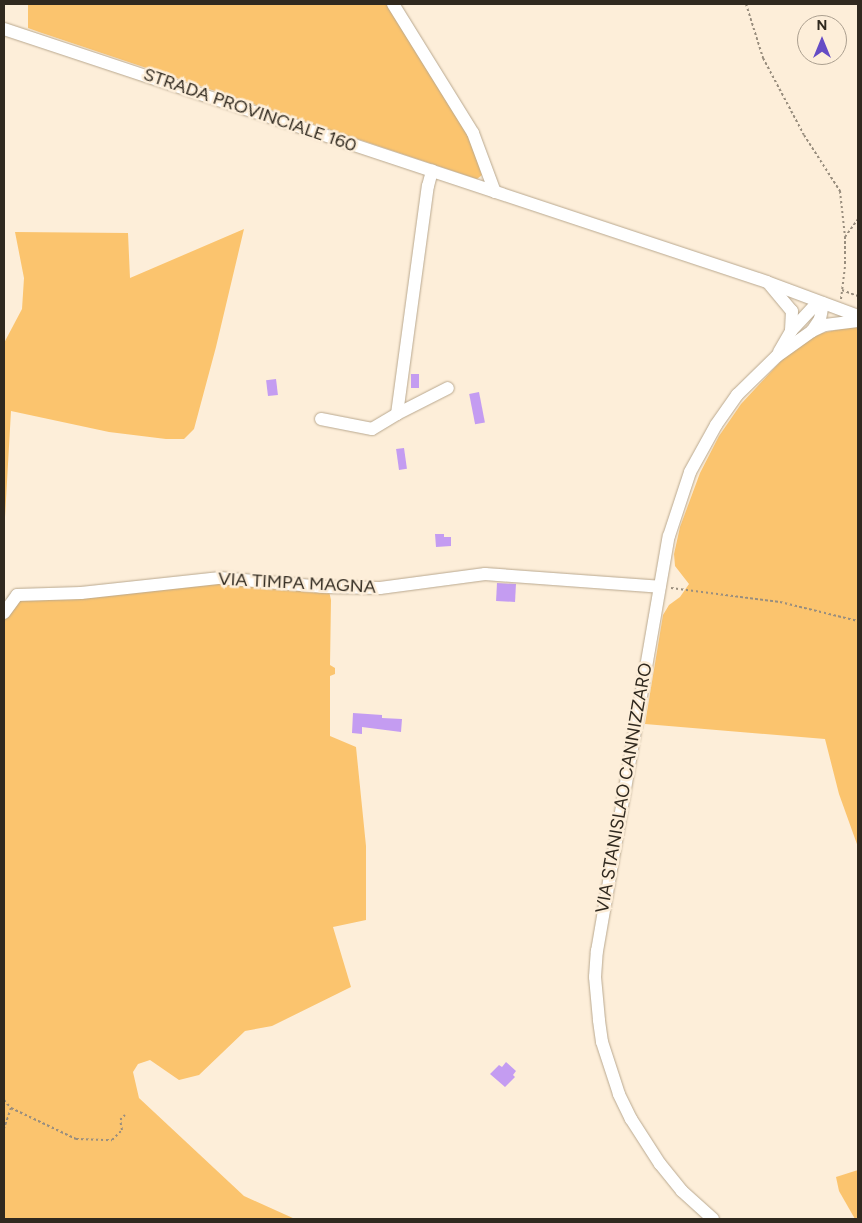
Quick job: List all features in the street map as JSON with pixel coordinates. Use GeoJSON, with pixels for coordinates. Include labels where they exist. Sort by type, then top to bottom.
{"type":"FeatureCollection","features":[{"type":"Feature","properties":{"kind":"street"},"geometry":{"type":"LineString","coordinates":[[393,4],[473,133],[495,192]]}},
{"type":"Feature","properties":{"kind":"street","name":"STRADA PROVINCIALE 160"},"geometry":{"type":"LineString","coordinates":[[4,29],[767,282],[858,316]]}},
{"type":"Feature","properties":{"kind":"street"},"geometry":{"type":"LineString","coordinates":[[397,414],[432,171]]}},
{"type":"Feature","properties":{"kind":"street"},"geometry":{"type":"LineString","coordinates":[[767,282],[792,311],[791,331]]}},
{"type":"Feature","properties":{"kind":"street"},"geometry":{"type":"LineString","coordinates":[[777,356],[791,331],[816,305],[823,303],[820,319],[812,331]]}},
{"type":"Feature","properties":{"kind":"street"},"geometry":{"type":"LineString","coordinates":[[777,356],[812,331],[825,325],[858,321]]}},
{"type":"Feature","properties":{"kind":"street","name":"VIA STANISLAO CANNIZZARO"},"geometry":{"type":"LineString","coordinates":[[713,1219],[682,1191],[660,1164],[631,1119],[619,1094],[602,1042],[595,977],[601,917],[669,536],[690,472],[716,425],[737,395],[777,356]]}},
{"type":"Feature","properties":{"kind":"street"},"geometry":{"type":"LineString","coordinates":[[321,419],[372,429],[448,388]]}},
{"type":"Feature","properties":{"kind":"street","name":"VIA TIMPA MAGNA"},"geometry":{"type":"LineString","coordinates":[[4,613],[17,595],[81,594],[220,578],[278,584],[380,588],[486,574],[660,587]]}},
{"type":"Feature","properties":{"kind":"path"},"geometry":{"type":"LineString","coordinates":[[746,4],[763,58],[804,135],[840,190],[845,237],[839,308]]}},
{"type":"Feature","properties":{"kind":"path"},"geometry":{"type":"LineString","coordinates":[[845,237],[858,219]]}},
{"type":"Feature","properties":{"kind":"path"},"geometry":{"type":"LineString","coordinates":[[842,290],[858,296]]}},
{"type":"Feature","properties":{"kind":"path"},"geometry":{"type":"LineString","coordinates":[[660,587],[780,602],[858,621]]}},
{"type":"Feature","properties":{"kind":"path"},"geometry":{"type":"LineString","coordinates":[[4,1100],[10,1108],[76,1139],[112,1140],[122,1130],[120,1120],[125,1115]]}},
{"type":"Feature","properties":{"kind":"path"},"geometry":{"type":"LineString","coordinates":[[4,1128],[10,1108]]}},
{"type":"Feature","properties":{"kind":"shaded area"},"geometry":{"type":"Polygon","coordinates":[[[28,4],[389,4],[474,142],[482,175],[477,179],[28,28],[28,4]]]}},
{"type":"Feature","properties":{"kind":"shaded area"},"geometry":{"type":"Polygon","coordinates":[[[244,229],[194,429],[184,439],[166,439],[109,432],[11,411],[4,535],[4,343],[22,309],[24,278],[15,232],[128,233],[130,278],[244,229]]]}},
{"type":"Feature","properties":{"kind":"shaded area"},"geometry":{"type":"Polygon","coordinates":[[[858,327],[858,847],[839,794],[825,739],[645,724],[663,615],[669,605],[680,597],[689,584],[675,566],[674,554],[680,527],[700,473],[719,436],[741,404],[781,361],[799,345],[822,333],[858,327]]]}},
{"type":"Feature","properties":{"kind":"shaded area"},"geometry":{"type":"Polygon","coordinates":[[[220,581],[329,591],[331,600],[330,665],[335,668],[335,674],[330,676],[330,736],[356,747],[366,846],[366,920],[333,927],[351,987],[272,1026],[245,1031],[199,1075],[179,1080],[150,1060],[138,1064],[133,1072],[139,1098],[244,1196],[295,1219],[4,1219],[4,619],[20,597],[220,581]]]}},
{"type":"Feature","properties":{"kind":"shaded area"},"geometry":{"type":"Polygon","coordinates":[[[858,1170],[858,1219],[855,1219],[839,1191],[836,1177],[858,1170]]]}},
{"type":"Feature","properties":{"kind":"building"},"geometry":{"type":"Polygon","coordinates":[[[411,374],[419,374],[419,388],[411,388],[411,374]]]}},
{"type":"Feature","properties":{"kind":"building"},"geometry":{"type":"Polygon","coordinates":[[[276,379],[278,395],[268,396],[266,380],[276,379]]]}},
{"type":"Feature","properties":{"kind":"building"},"geometry":{"type":"Polygon","coordinates":[[[479,392],[485,422],[475,424],[469,394],[479,392]]]}},
{"type":"Feature","properties":{"kind":"building"},"geometry":{"type":"Polygon","coordinates":[[[404,448],[407,469],[399,470],[396,449],[404,448]]]}},
{"type":"Feature","properties":{"kind":"building"},"geometry":{"type":"Polygon","coordinates":[[[435,534],[444,534],[444,537],[451,537],[451,546],[436,547],[435,534]]]}},
{"type":"Feature","properties":{"kind":"building"},"geometry":{"type":"Polygon","coordinates":[[[497,583],[516,584],[515,602],[496,601],[497,583]]]}},
{"type":"Feature","properties":{"kind":"building"},"geometry":{"type":"Polygon","coordinates":[[[353,713],[382,715],[382,718],[402,719],[401,732],[362,727],[362,734],[352,733],[353,713]]]}},
{"type":"Feature","properties":{"kind":"building"},"geometry":{"type":"Polygon","coordinates":[[[506,1062],[516,1071],[513,1075],[515,1077],[505,1087],[490,1074],[499,1065],[502,1067],[506,1062]]]}}]}
